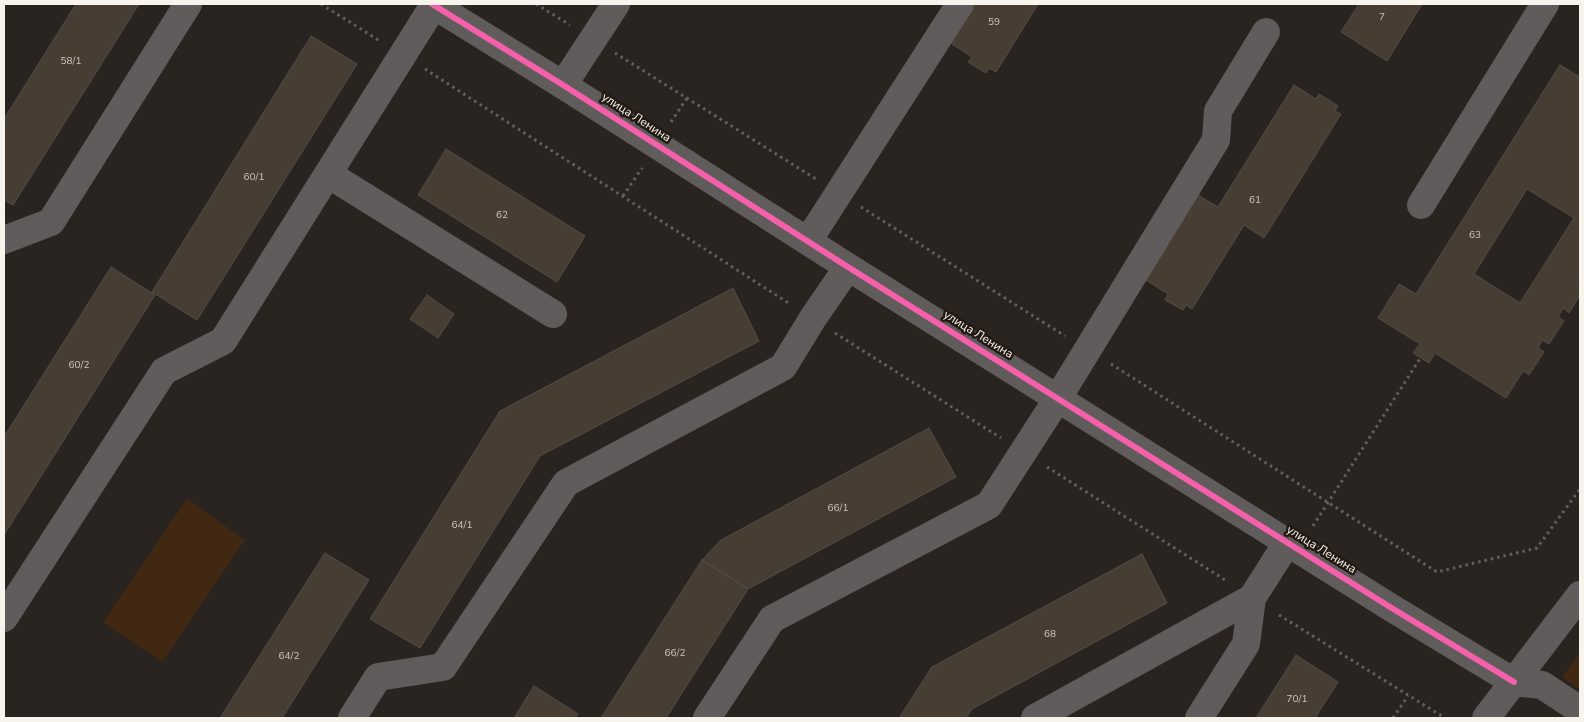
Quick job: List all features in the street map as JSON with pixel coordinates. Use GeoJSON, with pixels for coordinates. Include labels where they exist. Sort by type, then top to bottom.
{"type":"FeatureCollection","features":[{"type":"Feature","properties":{"kind":"street"},"geometry":{"type":"LineString","coordinates":[[4,240],[51,222],[188,4]]}},
{"type":"Feature","properties":{"kind":"street"},"geometry":{"type":"LineString","coordinates":[[4,618],[164,371],[223,341],[433,4]]}},
{"type":"Feature","properties":{"kind":"street","name":"улица Ленина"},"geometry":{"type":"LineString","coordinates":[[433,4],[1292,546],[1514,682]]}},
{"type":"Feature","properties":{"kind":"street"},"geometry":{"type":"LineString","coordinates":[[564,85],[616,4]]}},
{"type":"Feature","properties":{"kind":"street"},"geometry":{"type":"LineString","coordinates":[[808,241],[960,4]]}},
{"type":"Feature","properties":{"kind":"street"},"geometry":{"type":"LineString","coordinates":[[1421,205],[1545,4]]}},
{"type":"Feature","properties":{"kind":"street"},"geometry":{"type":"LineString","coordinates":[[707,718],[772,619],[989,505],[1058,398],[1216,140],[1218,111],[1266,32]]}},
{"type":"Feature","properties":{"kind":"street"},"geometry":{"type":"LineString","coordinates":[[328,174],[553,314]]}},
{"type":"Feature","properties":{"kind":"street"},"geometry":{"type":"LineString","coordinates":[[352,718],[378,677],[443,667],[566,483],[782,367],[848,267]]}},
{"type":"Feature","properties":{"kind":"street"},"geometry":{"type":"LineString","coordinates":[[1035,718],[1252,598],[1292,546]]}},
{"type":"Feature","properties":{"kind":"street"},"geometry":{"type":"LineString","coordinates":[[1486,718],[1580,595]]}},
{"type":"Feature","properties":{"kind":"street"},"geometry":{"type":"LineString","coordinates":[[1200,718],[1246,644],[1252,598]]}},
{"type":"Feature","properties":{"kind":"street"},"geometry":{"type":"LineString","coordinates":[[1514,682],[1542,685],[1580,710]]}},
{"type":"Feature","properties":{"kind":"path"},"geometry":{"type":"LineString","coordinates":[[321,4],[1252,598],[1446,718]]}},
{"type":"Feature","properties":{"kind":"path"},"geometry":{"type":"LineString","coordinates":[[536,4],[1087,349],[1437,572],[1537,548],[1580,489]]}},
{"type":"Feature","properties":{"kind":"path"},"geometry":{"type":"LineString","coordinates":[[623,196],[644,165]]}},
{"type":"Feature","properties":{"kind":"path"},"geometry":{"type":"LineString","coordinates":[[1292,546],[1328,502],[1420,358]]}},
{"type":"Feature","properties":{"kind":"path"},"geometry":{"type":"LineString","coordinates":[[1393,718],[1408,696]]}},
{"type":"Feature","properties":{"kind":"shaded area"},"geometry":{"type":"Polygon","coordinates":[[[187,499],[245,540],[162,662],[103,622],[187,499]]]}},
{"type":"Feature","properties":{"kind":"shaded area"},"geometry":{"type":"Polygon","coordinates":[[[1580,652],[1580,686],[1578,689],[1562,677],[1580,652]]]}},
{"type":"Feature","properties":{"kind":"building"},"geometry":{"type":"Polygon","coordinates":[[[76,4],[139,4],[13,205],[4,200],[4,119],[76,4]]]}},
{"type":"Feature","properties":{"kind":"building"},"geometry":{"type":"Polygon","coordinates":[[[974,4],[1038,4],[996,72],[989,68],[986,73],[968,62],[972,57],[949,42],[974,4]]]}},
{"type":"Feature","properties":{"kind":"building"},"geometry":{"type":"Polygon","coordinates":[[[1359,4],[1422,4],[1387,61],[1341,32],[1359,4]]]}},
{"type":"Feature","properties":{"kind":"building"},"geometry":{"type":"Polygon","coordinates":[[[311,36],[357,64],[197,320],[152,292],[311,36]]]}},
{"type":"Feature","properties":{"kind":"building"},"geometry":{"type":"Polygon","coordinates":[[[1560,65],[1580,77],[1580,280],[1577,285],[1580,287],[1580,295],[1569,313],[1563,308],[1558,317],[1564,321],[1549,344],[1542,340],[1538,348],[1544,352],[1529,375],[1523,371],[1506,398],[1435,353],[1429,363],[1413,353],[1420,344],[1378,318],[1399,284],[1416,294],[1560,65]],[[1527,189],[1474,274],[1520,303],[1574,218],[1527,189]]]}},
{"type":"Feature","properties":{"kind":"building"},"geometry":{"type":"Polygon","coordinates":[[[1294,85],[1316,99],[1319,94],[1338,106],[1335,111],[1341,114],[1264,238],[1244,225],[1192,309],[1186,305],[1183,310],[1165,300],[1168,294],[1146,280],[1198,195],[1218,207],[1294,85]]]}},
{"type":"Feature","properties":{"kind":"building"},"geometry":{"type":"Polygon","coordinates":[[[446,149],[585,236],[557,282],[418,195],[446,149]]]}},
{"type":"Feature","properties":{"kind":"building"},"geometry":{"type":"Polygon","coordinates":[[[111,267],[155,295],[4,535],[4,437],[111,267]]]}},
{"type":"Feature","properties":{"kind":"building"},"geometry":{"type":"Polygon","coordinates":[[[733,288],[759,341],[540,456],[420,648],[370,619],[500,411],[733,288]]]}},
{"type":"Feature","properties":{"kind":"building"},"geometry":{"type":"Polygon","coordinates":[[[427,295],[454,314],[438,338],[410,319],[427,295]]]}},
{"type":"Feature","properties":{"kind":"building"},"geometry":{"type":"Polygon","coordinates":[[[929,428],[956,477],[748,589],[702,560],[721,540],[929,428]]]}},
{"type":"Feature","properties":{"kind":"building"},"geometry":{"type":"Polygon","coordinates":[[[325,553],[369,580],[282,718],[220,718],[325,553]]]}},
{"type":"Feature","properties":{"kind":"building"},"geometry":{"type":"Polygon","coordinates":[[[1142,554],[1167,603],[972,709],[966,718],[899,718],[932,667],[1142,554]]]}},
{"type":"Feature","properties":{"kind":"building"},"geometry":{"type":"Polygon","coordinates":[[[702,560],[748,589],[666,718],[601,718],[702,560]]]}},
{"type":"Feature","properties":{"kind":"building"},"geometry":{"type":"Polygon","coordinates":[[[1296,655],[1338,682],[1315,718],[1256,718],[1296,655]]]}},
{"type":"Feature","properties":{"kind":"building"},"geometry":{"type":"Polygon","coordinates":[[[534,686],[578,714],[575,718],[514,718],[534,686]]]}},
{"type":"Feature","properties":{"kind":"cycle path"},"geometry":{"type":"LineString","coordinates":[[432,4],[1390,607],[1514,682]]}}]}
